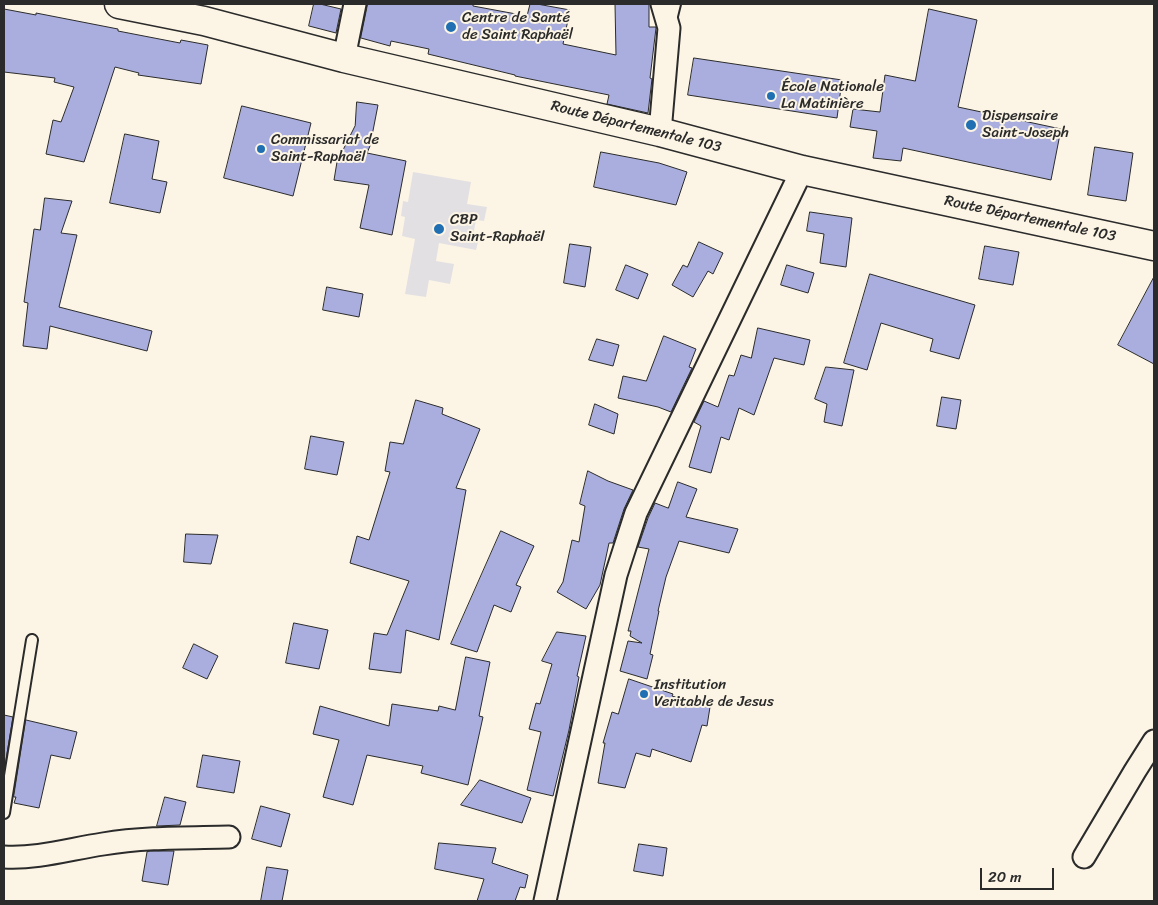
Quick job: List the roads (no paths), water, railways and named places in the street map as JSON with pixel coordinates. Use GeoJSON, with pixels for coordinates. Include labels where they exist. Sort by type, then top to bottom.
{"type":"FeatureCollection","features":[{"type":"Feature","properties":{"kind":"main road","name":"Route Départementale 103"},"geometry":{"type":"LineString","coordinates":[[135,5],[344,58],[660,132],[802,170],[1154,246]]}},
{"type":"Feature","properties":{"kind":"street"},"geometry":{"type":"LineString","coordinates":[[344,58],[354,4]]}},
{"type":"Feature","properties":{"kind":"street"},"geometry":{"type":"LineString","coordinates":[[660,132],[669,28],[662,4]]}},
{"type":"Feature","properties":{"kind":"street"},"geometry":{"type":"LineString","coordinates":[[545,901],[614,584],[636,513],[802,170]]}},
{"type":"Feature","properties":{"kind":"street"},"geometry":{"type":"LineString","coordinates":[[1084,857],[1154,741]]}},
{"type":"Feature","properties":{"kind":"street"},"geometry":{"type":"LineString","coordinates":[[4,857],[41,856],[133,840],[229,837]]}},
{"type":"Feature","properties":{"kind":"lane"},"geometry":{"type":"LineString","coordinates":[[669,28],[675,4]]}},
{"type":"Feature","properties":{"kind":"lane"},"geometry":{"type":"LineString","coordinates":[[4,813],[32,640]]}},
{"type":"Feature","properties":{"kind":"place","name":"Centre de Santé de Saint Raphaël"},"geometry":{"type":"Point","coordinates":[451,27]}},
{"type":"Feature","properties":{"kind":"place","name":"École Nationale La Matinière"},"geometry":{"type":"Point","coordinates":[771,96]}},
{"type":"Feature","properties":{"kind":"place","name":"Dispensaire Saint-Joseph"},"geometry":{"type":"Point","coordinates":[971,125]}},
{"type":"Feature","properties":{"kind":"place","name":"Commissariat de Saint-Raphaël"},"geometry":{"type":"Point","coordinates":[261,149]}},
{"type":"Feature","properties":{"kind":"place","name":"CBP Saint-Raphaël"},"geometry":{"type":"Point","coordinates":[439,229]}},
{"type":"Feature","properties":{"kind":"place","name":"Institution Veritable de Jesus"},"geometry":{"type":"Point","coordinates":[644,694]}}]}
